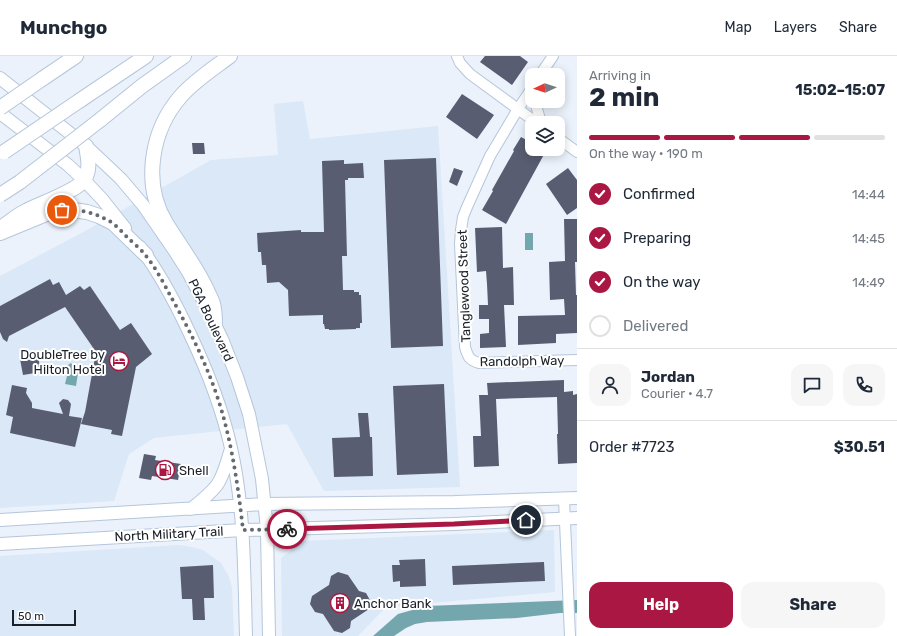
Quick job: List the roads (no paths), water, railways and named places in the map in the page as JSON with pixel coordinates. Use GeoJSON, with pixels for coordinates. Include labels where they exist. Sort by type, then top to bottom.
{"type":"FeatureCollection","features":[{"type":"Feature","properties":{"kind":"highway"},"geometry":{"type":"LineString","coordinates":[[0,108],[76,56]]}},
{"type":"Feature","properties":{"kind":"highway"},"geometry":{"type":"LineString","coordinates":[[2,153],[146,56]]}},
{"type":"Feature","properties":{"kind":"highway"},"geometry":{"type":"LineString","coordinates":[[0,195],[25,179],[142,86],[184,56]]}},
{"type":"Feature","properties":{"kind":"highway"},"geometry":{"type":"LineString","coordinates":[[215,325],[213,304],[203,281],[162,216],[155,194],[152,168],[158,137],[170,111],[182,95],[230,56]]}},
{"type":"Feature","properties":{"kind":"highway"},"geometry":{"type":"LineString","coordinates":[[0,228],[25,211],[80,185],[84,180],[88,169],[86,146]]}},
{"type":"Feature","properties":{"kind":"highway"},"geometry":{"type":"LineString","coordinates":[[0,233],[51,212],[62,210],[87,212],[113,223],[146,255]]}},
{"type":"Feature","properties":{"kind":"main road","name":"PGA Boulevard"},"geometry":{"type":"LineString","coordinates":[[0,78],[86,146],[121,179],[143,205],[188,272],[207,308],[237,377],[249,414],[262,479],[267,530],[270,636]]}},
{"type":"Feature","properties":{"kind":"main road","name":"PGA Boulevard"},"geometry":{"type":"LineString","coordinates":[[0,113],[68,165],[102,199],[146,255],[184,320],[212,382],[222,412],[231,448],[238,484],[243,530],[246,636]]}},
{"type":"Feature","properties":{"kind":"main road"},"geometry":{"type":"LineString","coordinates":[[191,508],[210,493],[217,484],[231,448]]}},
{"type":"Feature","properties":{"kind":"main road","name":"North Military Trail"},"geometry":{"type":"LineString","coordinates":[[0,520],[264,504],[455,502],[577,498]]}},
{"type":"Feature","properties":{"kind":"main road","name":"North Military Trail"},"geometry":{"type":"LineString","coordinates":[[0,544],[243,530],[571,519]]}},
{"type":"Feature","properties":{"kind":"street"},"geometry":{"type":"LineString","coordinates":[[457,56],[460,63],[470,74],[528,116]]}},
{"type":"Feature","properties":{"kind":"street"},"geometry":{"type":"LineString","coordinates":[[545,68],[553,56]]}},
{"type":"Feature","properties":{"kind":"street","name":"Tanglewood Street"},"geometry":{"type":"LineString","coordinates":[[468,357],[465,347],[460,244],[463,217],[490,156],[525,98]]}},
{"type":"Feature","properties":{"kind":"street"},"geometry":{"type":"LineString","coordinates":[[565,143],[577,152]]}},
{"type":"Feature","properties":{"kind":"street","name":"Randolph Way"},"geometry":{"type":"LineString","coordinates":[[468,357],[479,363],[577,360]]}},
{"type":"Feature","properties":{"kind":"street"},"geometry":{"type":"LineString","coordinates":[[564,499],[571,519],[567,584],[570,632]]}},
{"type":"Feature","properties":{"kind":"water"},"geometry":{"type":"Polygon","coordinates":[[[525,233],[533,233],[533,250],[525,250],[525,233]]]}},
{"type":"Feature","properties":{"kind":"water"},"geometry":{"type":"Polygon","coordinates":[[[71,363],[78,373],[76,386],[65,384],[67,376],[62,369],[71,363]]]}},
{"type":"Feature","properties":{"kind":"water"},"geometry":{"type":"Polygon","coordinates":[[[577,600],[577,613],[560,613],[517,618],[427,622],[415,624],[394,636],[373,636],[398,614],[427,606],[577,600]]]}},
{"type":"Feature","properties":{"kind":"place","name":"DoubleTree by Hilton Hotel"},"geometry":{"type":"Point","coordinates":[119,361]}},
{"type":"Feature","properties":{"kind":"place","name":"Shell"},"geometry":{"type":"Point","coordinates":[165,470]}},
{"type":"Feature","properties":{"kind":"place","name":"Anchor Bank"},"geometry":{"type":"Point","coordinates":[340,603]}}]}
